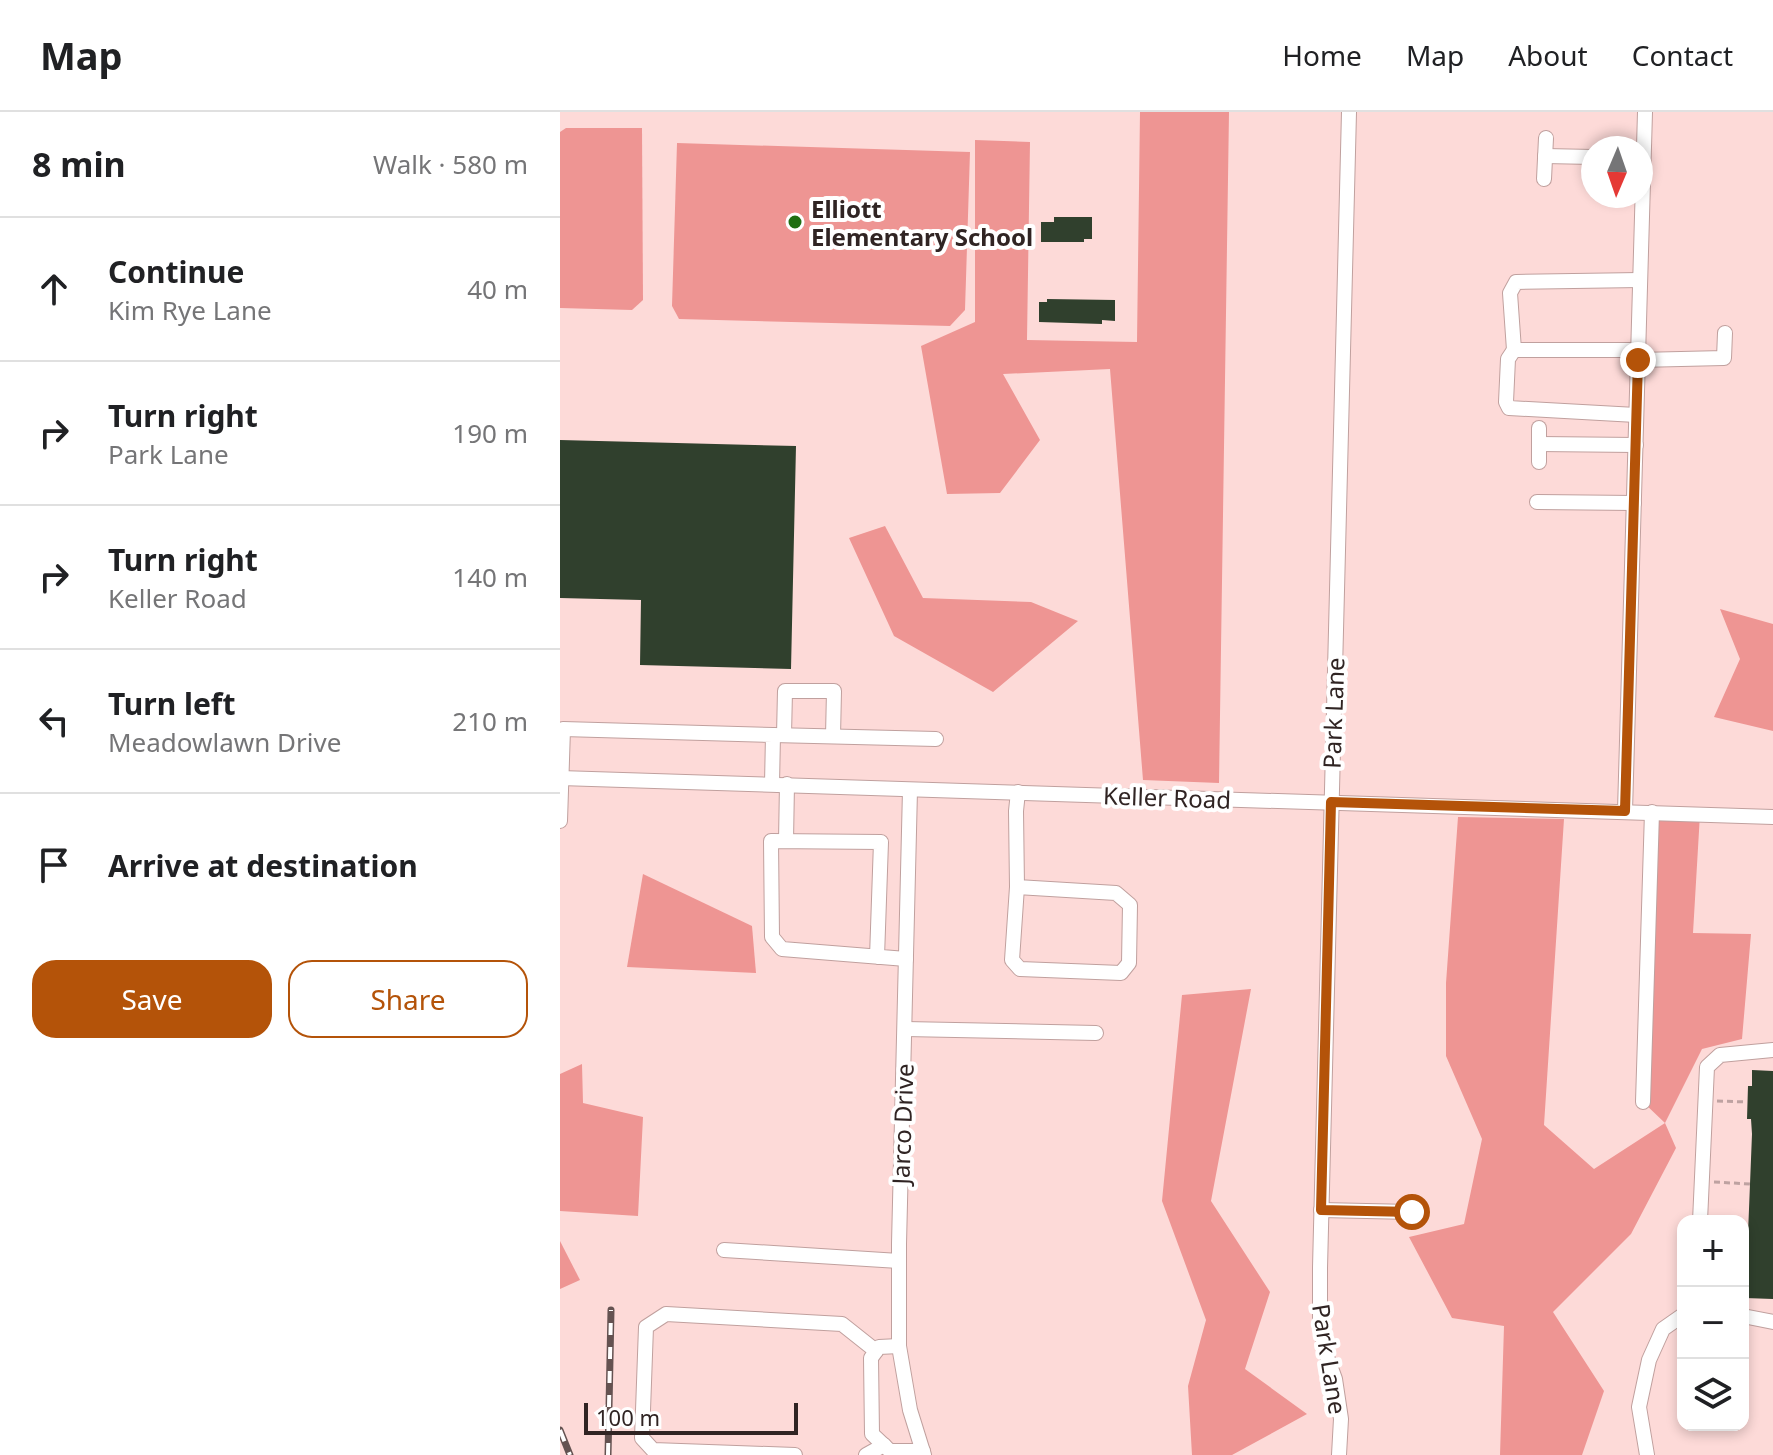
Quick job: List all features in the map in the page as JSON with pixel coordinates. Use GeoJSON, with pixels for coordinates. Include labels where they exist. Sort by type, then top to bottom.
{"type":"FeatureCollection","features":[{"type":"Feature","properties":{"kind":"street","name":"Park Lane"},"geometry":{"type":"LineString","coordinates":[[1339,1455],[1341,1419],[1335,1379],[1320,1325],[1349,112]]}},
{"type":"Feature","properties":{"kind":"street"},"geometry":{"type":"LineString","coordinates":[[1643,136],[1645,112]]}},
{"type":"Feature","properties":{"kind":"street"},"geometry":{"type":"LineString","coordinates":[[1544,179],[1546,138]]}},
{"type":"Feature","properties":{"kind":"street"},"geometry":{"type":"LineString","coordinates":[[1545,156],[1581,157]]}},
{"type":"Feature","properties":{"kind":"street"},"geometry":{"type":"LineString","coordinates":[[1625,811],[1641,208]]}},
{"type":"Feature","properties":{"kind":"street"},"geometry":{"type":"LineString","coordinates":[[1636,415],[1509,408],[1506,402],[1508,359],[1514,350],[1510,293],[1516,282],[1640,280]]}},
{"type":"Feature","properties":{"kind":"street"},"geometry":{"type":"LineString","coordinates":[[1514,350],[1724,358],[1725,333]]}},
{"type":"Feature","properties":{"kind":"street"},"geometry":{"type":"LineString","coordinates":[[1539,428],[1539,462]]}},
{"type":"Feature","properties":{"kind":"street"},"geometry":{"type":"LineString","coordinates":[[1539,444],[1636,445]]}},
{"type":"Feature","properties":{"kind":"street"},"geometry":{"type":"LineString","coordinates":[[1537,502],[1634,503]]}},
{"type":"Feature","properties":{"kind":"street"},"geometry":{"type":"LineString","coordinates":[[786,841],[779,735],[785,691],[834,691],[833,736]]}},
{"type":"Feature","properties":{"kind":"street"},"geometry":{"type":"LineString","coordinates":[[560,821],[563,729],[936,739]]}},
{"type":"Feature","properties":{"kind":"street","name":"Keller Road"},"geometry":{"type":"LineString","coordinates":[[561,778],[1773,817]]}},
{"type":"Feature","properties":{"kind":"street","name":"Jarco Drive"},"geometry":{"type":"LineString","coordinates":[[910,790],[899,1346],[910,1410],[923,1453]]}},
{"type":"Feature","properties":{"kind":"street"},"geometry":{"type":"LineString","coordinates":[[1017,887],[1116,893],[1130,905],[1129,963],[1121,973],[1020,969],[1012,960],[1018,792]]}},
{"type":"Feature","properties":{"kind":"street"},"geometry":{"type":"LineString","coordinates":[[1643,1102],[1652,812]]}},
{"type":"Feature","properties":{"kind":"street"},"geometry":{"type":"LineString","coordinates":[[877,957],[881,842],[771,841],[772,937],[782,949],[877,957],[906,959]]}},
{"type":"Feature","properties":{"kind":"street"},"geometry":{"type":"LineString","coordinates":[[905,1029],[1096,1033]]}},
{"type":"Feature","properties":{"kind":"street"},"geometry":{"type":"LineString","coordinates":[[1700,1215],[1707,1067],[1720,1055],[1773,1050]]}},
{"type":"Feature","properties":{"kind":"street"},"geometry":{"type":"LineString","coordinates":[[1321,1210],[1412,1212]]}},
{"type":"Feature","properties":{"kind":"street"},"geometry":{"type":"LineString","coordinates":[[724,1250],[899,1261]]}},
{"type":"Feature","properties":{"kind":"street"},"geometry":{"type":"LineString","coordinates":[[795,1455],[653,1450],[642,1438],[646,1327],[666,1314],[842,1324],[876,1351]]}},
{"type":"Feature","properties":{"kind":"street"},"geometry":{"type":"LineString","coordinates":[[1749,1317],[1773,1322]]}},
{"type":"Feature","properties":{"kind":"street"},"geometry":{"type":"LineString","coordinates":[[1647,1455],[1639,1407],[1649,1360],[1663,1329],[1677,1319]]}},
{"type":"Feature","properties":{"kind":"street"},"geometry":{"type":"LineString","coordinates":[[899,1346],[879,1347],[871,1358],[872,1434],[890,1451],[923,1453]]}},
{"type":"Feature","properties":{"kind":"street"},"geometry":{"type":"LineString","coordinates":[[866,1455],[884,1445]]}},
{"type":"Feature","properties":{"kind":"path"},"geometry":{"type":"LineString","coordinates":[[1706,1100],[1747,1102]]}},
{"type":"Feature","properties":{"kind":"path"},"geometry":{"type":"LineString","coordinates":[[1702,1182],[1750,1184]]}},
{"type":"Feature","properties":{"kind":"shaded area"},"geometry":{"type":"Polygon","coordinates":[[[1140,112],[1229,112],[1219,783],[1143,780],[1110,369],[1003,374],[1040,440],[1000,493],[947,494],[921,346],[975,322],[975,140],[1030,142],[1027,340],[1137,342],[1140,112]]]}},
{"type":"Feature","properties":{"kind":"shaded area"},"geometry":{"type":"Polygon","coordinates":[[[566,128],[642,128],[643,300],[632,310],[560,308],[560,132],[566,128]]]}},
{"type":"Feature","properties":{"kind":"shaded area"},"geometry":{"type":"Polygon","coordinates":[[[677,143],[970,152],[965,310],[950,326],[679,319],[672,306],[677,143]]]}},
{"type":"Feature","properties":{"kind":"shaded area"},"geometry":{"type":"Polygon","coordinates":[[[885,526],[923,598],[1031,602],[1078,621],[993,692],[894,636],[849,538],[885,526]]]}},
{"type":"Feature","properties":{"kind":"shaded area"},"geometry":{"type":"Polygon","coordinates":[[[1720,609],[1773,624],[1773,731],[1714,717],[1740,659],[1720,609]]]}},
{"type":"Feature","properties":{"kind":"shaded area"},"geometry":{"type":"Polygon","coordinates":[[[1652,812],[1700,814],[1693,933],[1751,934],[1742,1039],[1702,1049],[1665,1123],[1643,1102],[1652,812]]]}},
{"type":"Feature","properties":{"kind":"shaded area"},"geometry":{"type":"Polygon","coordinates":[[[1458,817],[1564,819],[1544,1125],[1594,1169],[1665,1123],[1676,1148],[1631,1234],[1553,1312],[1604,1391],[1582,1455],[1500,1455],[1504,1326],[1452,1318],[1409,1237],[1464,1224],[1482,1139],[1446,1056],[1446,983],[1458,817]]]}},
{"type":"Feature","properties":{"kind":"shaded area"},"geometry":{"type":"Polygon","coordinates":[[[643,874],[752,926],[756,973],[627,967],[643,874]]]}},
{"type":"Feature","properties":{"kind":"shaded area"},"geometry":{"type":"Polygon","coordinates":[[[1251,989],[1211,1201],[1270,1292],[1245,1369],[1307,1414],[1232,1455],[1192,1455],[1188,1386],[1206,1320],[1162,1201],[1182,995],[1251,989]]]}},
{"type":"Feature","properties":{"kind":"shaded area"},"geometry":{"type":"Polygon","coordinates":[[[582,1064],[583,1103],[643,1117],[638,1216],[560,1211],[560,1074],[582,1064]]]}},
{"type":"Feature","properties":{"kind":"shaded area"},"geometry":{"type":"Polygon","coordinates":[[[560,1241],[580,1280],[560,1289],[560,1241]]]}},
{"type":"Feature","properties":{"kind":"building"},"geometry":{"type":"Polygon","coordinates":[[[1054,217],[1092,217],[1092,239],[1084,239],[1084,242],[1041,242],[1041,222],[1054,222],[1054,217]]]}},
{"type":"Feature","properties":{"kind":"building"},"geometry":{"type":"Polygon","coordinates":[[[1047,299],[1115,300],[1115,321],[1102,320],[1102,324],[1039,322],[1039,302],[1047,302],[1047,299]]]}},
{"type":"Feature","properties":{"kind":"building"},"geometry":{"type":"Polygon","coordinates":[[[560,440],[796,446],[791,669],[640,665],[641,600],[560,598],[560,440]]]}},
{"type":"Feature","properties":{"kind":"building"},"geometry":{"type":"Polygon","coordinates":[[[1752,1070],[1773,1071],[1773,1299],[1749,1298],[1752,1134],[1751,1119],[1747,1119],[1748,1086],[1752,1086],[1752,1070]]]}},
{"type":"Feature","properties":{"kind":"railway"},"geometry":{"type":"LineString","coordinates":[[608,1455],[611,1310]]}},
{"type":"Feature","properties":{"kind":"railway"},"geometry":{"type":"LineString","coordinates":[[560,1430],[570,1455]]}},
{"type":"Feature","properties":{"kind":"place","name":"Elliott Elementary School"},"geometry":{"type":"Point","coordinates":[795,222]}},
{"type":"Feature","properties":{"kind":"route"},"geometry":{"type":"LineString","coordinates":[[1412,1212],[1321,1210],[1331,802],[1625,811],[1638,360]]}}]}
